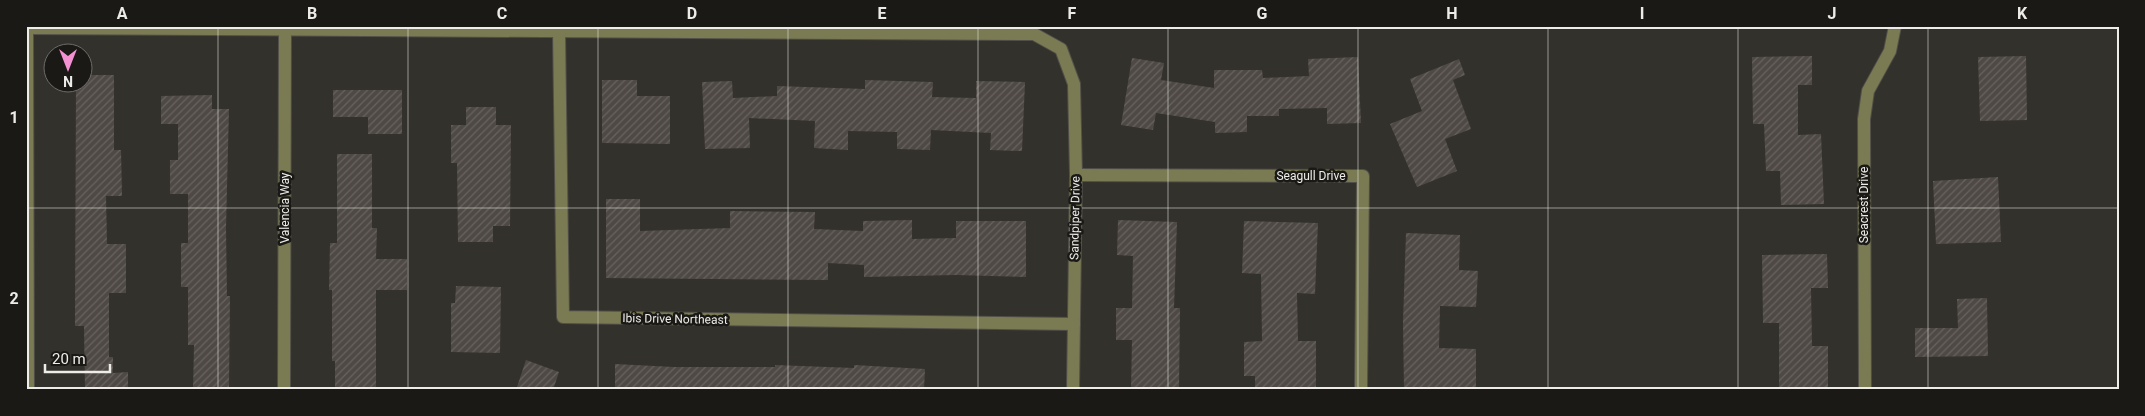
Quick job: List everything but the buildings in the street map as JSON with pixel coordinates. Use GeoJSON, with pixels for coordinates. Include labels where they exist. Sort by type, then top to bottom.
{"type":"FeatureCollection","features":[{"type":"Feature","properties":{"kind":"street","name":"Seacrest Drive"},"geometry":{"type":"LineString","coordinates":[[1865,390],[1864,119],[1868,91],[1890,51],[1895,26]]}},
{"type":"Feature","properties":{"kind":"street"},"geometry":{"type":"LineString","coordinates":[[28,390],[27,28],[285,27],[559,31]]}},
{"type":"Feature","properties":{"kind":"street","name":"Valencia Way"},"geometry":{"type":"LineString","coordinates":[[284,390],[285,27]]}},
{"type":"Feature","properties":{"kind":"street","name":"Sandpiper Drive"},"geometry":{"type":"LineString","coordinates":[[559,31],[1034,34],[1061,49],[1074,84],[1076,175],[1073,390]]}},
{"type":"Feature","properties":{"kind":"street","name":"Ibis Drive Northeast"},"geometry":{"type":"LineString","coordinates":[[559,31],[563,317],[1074,324]]}},
{"type":"Feature","properties":{"kind":"street","name":"Seagull Drive"},"geometry":{"type":"LineString","coordinates":[[1076,175],[1363,176],[1361,390]]}}]}
